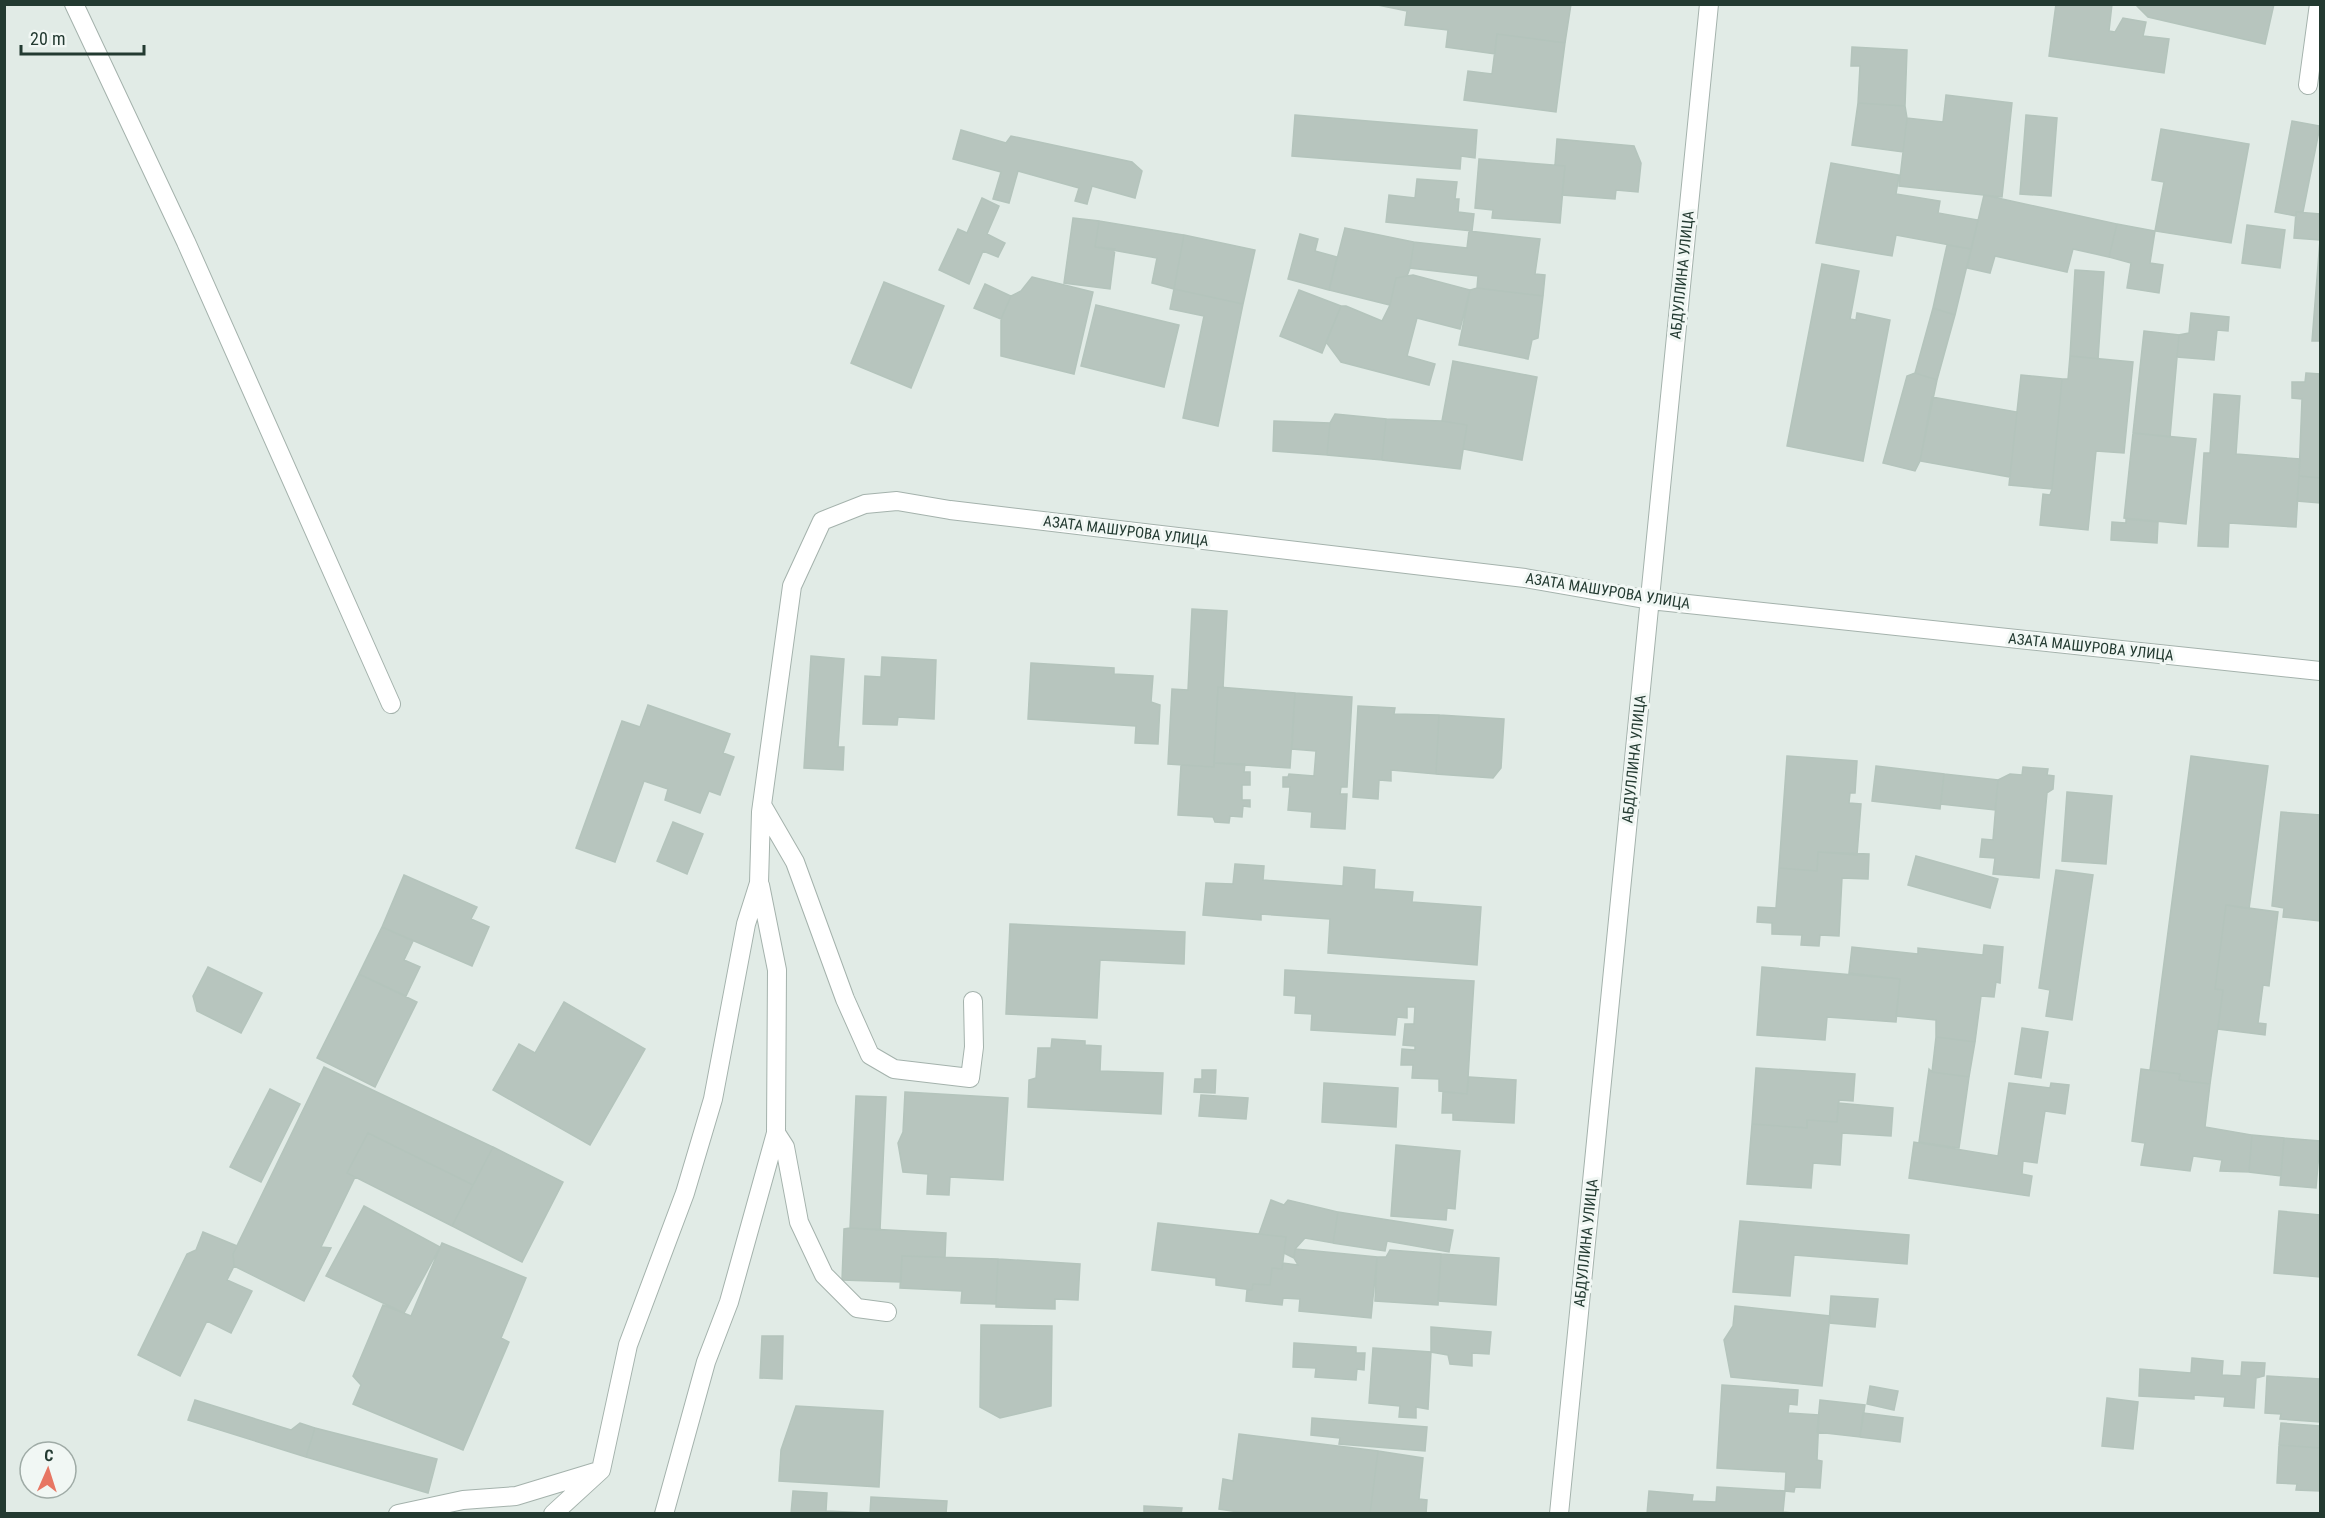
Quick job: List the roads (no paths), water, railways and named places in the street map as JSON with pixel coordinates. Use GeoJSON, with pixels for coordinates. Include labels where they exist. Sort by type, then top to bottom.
{"type":"FeatureCollection","features":[{"type":"Feature","properties":{"kind":"street"},"geometry":{"type":"LineString","coordinates":[[74,4],[186,242],[391,704]]}},
{"type":"Feature","properties":{"kind":"street","name":"АБДУЛЛИНА УЛИЦА"},"geometry":{"type":"LineString","coordinates":[[1559,1514],[1709,4]]}},
{"type":"Feature","properties":{"kind":"street"},"geometry":{"type":"LineString","coordinates":[[2308,85],[2319,4]]}},
{"type":"Feature","properties":{"kind":"street","name":"АЗАТА МАШУРОВА УЛИЦА"},"geometry":{"type":"LineString","coordinates":[[759,883],[762,805],[792,586],[822,521],[865,504],[897,501],[962,512],[1525,578],[1650,600],[2320,671]]}},
{"type":"Feature","properties":{"kind":"street"},"geometry":{"type":"LineString","coordinates":[[762,805],[795,862],[845,999],[870,1055],[894,1069],[970,1078],[974,1047],[973,1001]]}},
{"type":"Feature","properties":{"kind":"street"},"geometry":{"type":"LineString","coordinates":[[664,1514],[706,1362],[729,1302],[776,1133],[777,970],[759,883]]}},
{"type":"Feature","properties":{"kind":"street"},"geometry":{"type":"LineString","coordinates":[[554,1514],[602,1470],[628,1346],[686,1193],[713,1099],[746,924],[759,883]]}},
{"type":"Feature","properties":{"kind":"street"},"geometry":{"type":"LineString","coordinates":[[776,1133],[785,1147],[799,1222],[824,1275],[857,1308],[887,1312]]}},
{"type":"Feature","properties":{"kind":"street"},"geometry":{"type":"LineString","coordinates":[[398,1514],[463,1500],[516,1496],[602,1470]]}}]}
